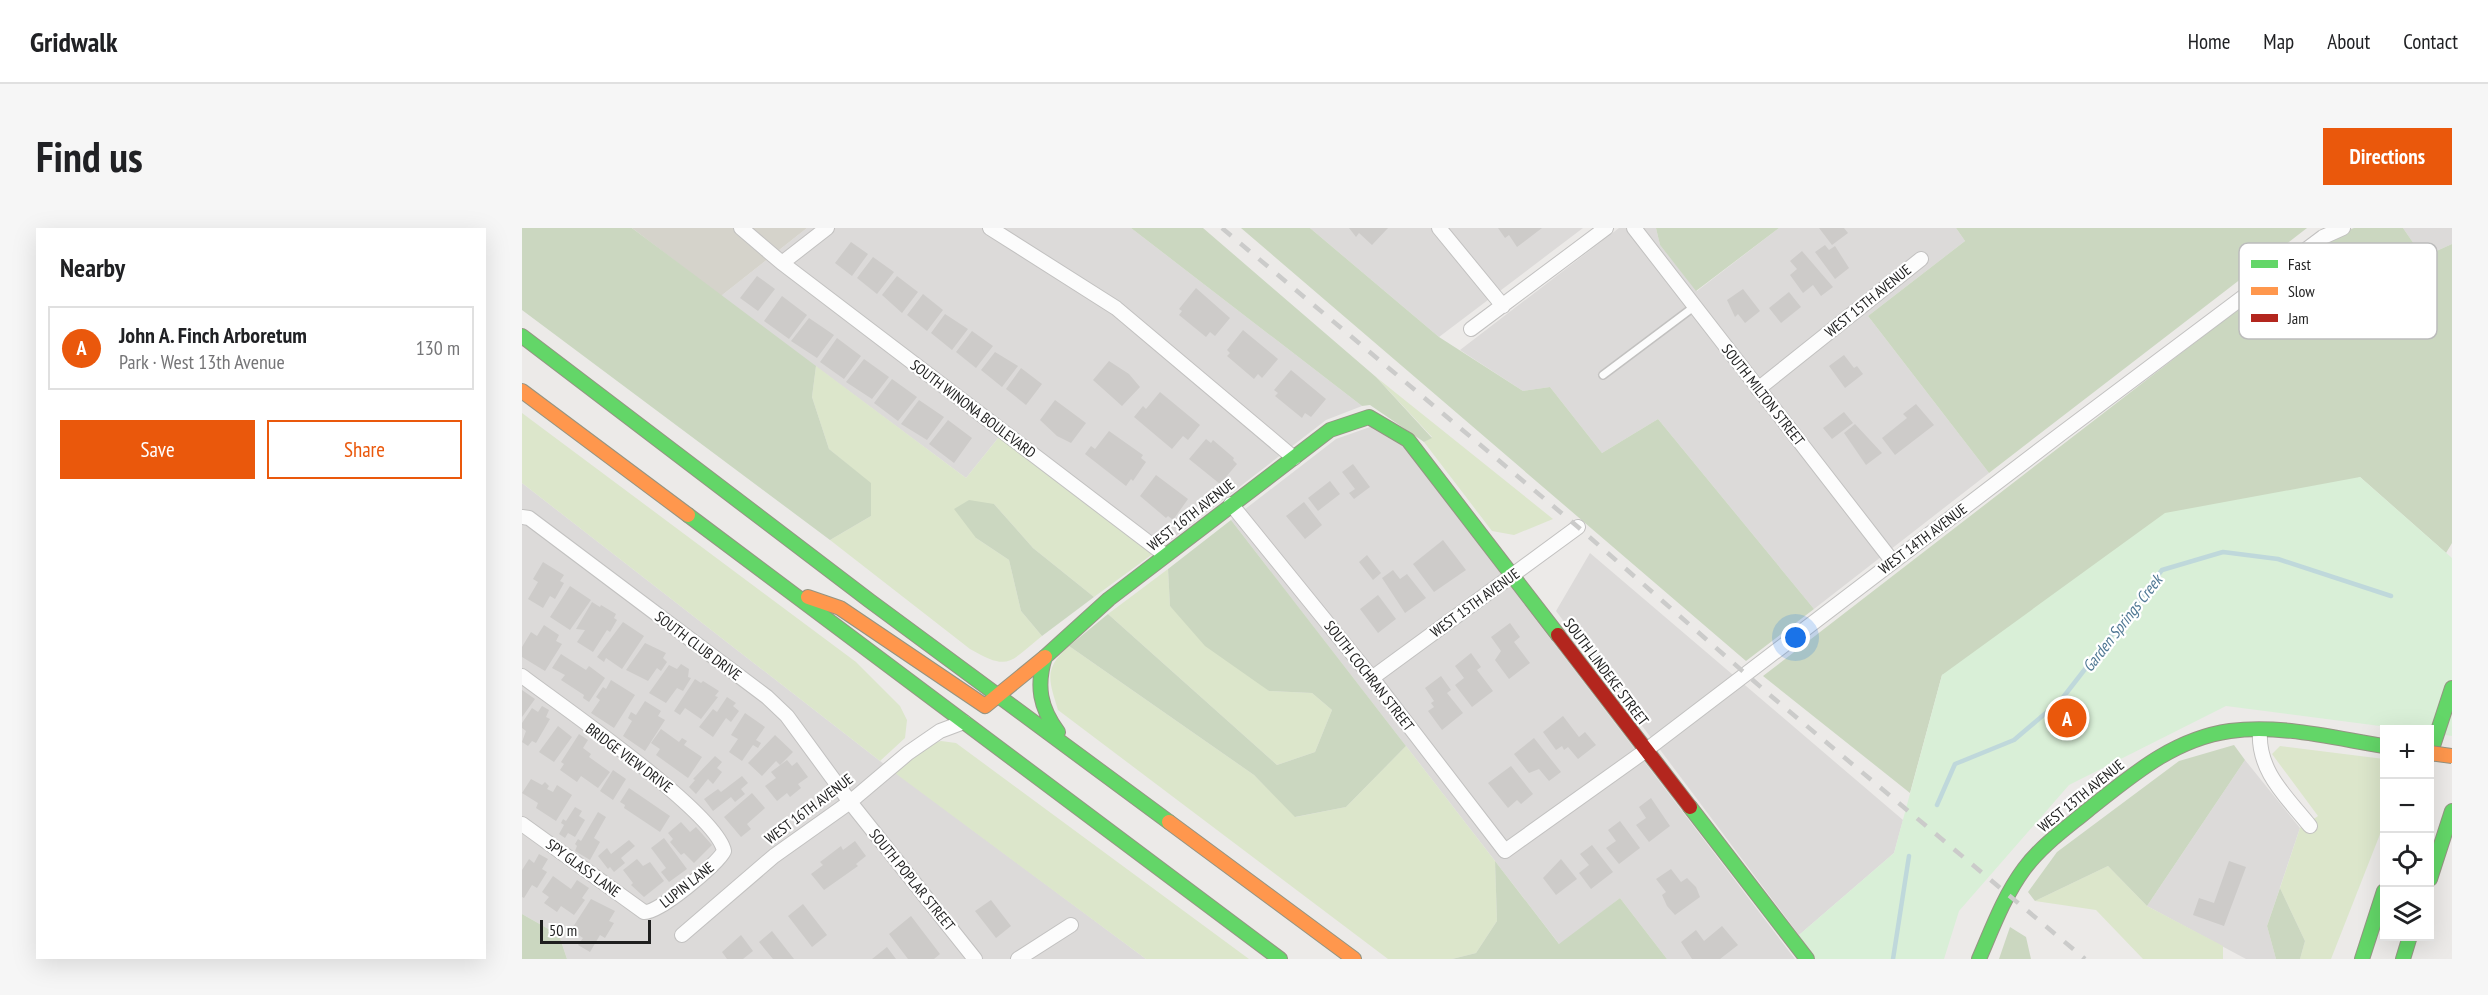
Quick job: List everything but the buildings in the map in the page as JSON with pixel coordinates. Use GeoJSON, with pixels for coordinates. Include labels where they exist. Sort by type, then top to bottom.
{"type":"FeatureCollection","features":[{"type":"Feature","properties":{"kind":"main road"},"geometry":{"type":"LineString","coordinates":[[522,336],[820,563],[1354,959]]}},
{"type":"Feature","properties":{"kind":"main road"},"geometry":{"type":"LineString","coordinates":[[522,391],[1280,959]]}},
{"type":"Feature","properties":{"kind":"main road","name":"WEST 16TH AVENUE"},"geometry":{"type":"LineString","coordinates":[[1045,657],[1109,599],[1330,430],[1370,417]]}},
{"type":"Feature","properties":{"kind":"main road","name":"SOUTH LINDEKE STREET"},"geometry":{"type":"LineString","coordinates":[[1370,417],[1408,440],[1807,959]]}},
{"type":"Feature","properties":{"kind":"main road"},"geometry":{"type":"LineString","coordinates":[[820,563],[861,576],[888,596]]}},
{"type":"Feature","properties":{"kind":"main road"},"geometry":{"type":"LineString","coordinates":[[792,593],[840,608],[985,706]]}},
{"type":"Feature","properties":{"kind":"main road"},"geometry":{"type":"LineString","coordinates":[[933,630],[999,678],[1009,678],[1045,657]]}},
{"type":"Feature","properties":{"kind":"main road"},"geometry":{"type":"LineString","coordinates":[[964,722],[1045,657]]}},
{"type":"Feature","properties":{"kind":"main road"},"geometry":{"type":"LineString","coordinates":[[1045,657],[1037,686],[1042,709],[1071,748]]}},
{"type":"Feature","properties":{"kind":"main road"},"geometry":{"type":"LineString","coordinates":[[2434,742],[2452,688]]}},
{"type":"Feature","properties":{"kind":"main road","name":"WEST 13TH AVENUE"},"geometry":{"type":"LineString","coordinates":[[1978,959],[2023,871],[2051,840],[2134,774],[2169,750],[2209,735],[2260,730],[2380,745]]}},
{"type":"Feature","properties":{"kind":"main road"},"geometry":{"type":"LineString","coordinates":[[2434,754],[2452,756]]}},
{"type":"Feature","properties":{"kind":"main road"},"geometry":{"type":"LineString","coordinates":[[2434,867],[2452,811]]}},
{"type":"Feature","properties":{"kind":"main road"},"geometry":{"type":"LineString","coordinates":[[2362,959],[2380,906]]}},
{"type":"Feature","properties":{"kind":"main road"},"geometry":{"type":"LineString","coordinates":[[2403,959],[2408,941]]}},
{"type":"Feature","properties":{"kind":"street","name":"SOUTH WINONA BOULEVARD"},"geometry":{"type":"LineString","coordinates":[[741,228],[782,263],[1165,555]]}},
{"type":"Feature","properties":{"kind":"street"},"geometry":{"type":"LineString","coordinates":[[782,263],[827,228]]}},
{"type":"Feature","properties":{"kind":"street"},"geometry":{"type":"LineString","coordinates":[[990,228],[1116,308],[1294,458]]}},
{"type":"Feature","properties":{"kind":"street"},"geometry":{"type":"LineString","coordinates":[[1439,228],[1503,306]]}},
{"type":"Feature","properties":{"kind":"street"},"geometry":{"type":"LineString","coordinates":[[1471,329],[1606,228]]}},
{"type":"Feature","properties":{"kind":"street","name":"SOUTH MILTON STREET"},"geometry":{"type":"LineString","coordinates":[[1634,228],[1893,562]]}},
{"type":"Feature","properties":{"kind":"street","name":"WEST 14TH AVENUE"},"geometry":{"type":"LineString","coordinates":[[2316,243],[2343,228]]}},
{"type":"Feature","properties":{"kind":"street","name":"WEST 15TH AVENUE"},"geometry":{"type":"LineString","coordinates":[[1758,389],[1921,259]]}},
{"type":"Feature","properties":{"kind":"street","name":"WEST 14TH AVENUE"},"geometry":{"type":"LineString","coordinates":[[1505,850],[1645,751],[2239,301]]}},
{"type":"Feature","properties":{"kind":"street","name":"SOUTH COCHRAN STREET"},"geometry":{"type":"LineString","coordinates":[[1231,504],[1372,678],[1505,850]]}},
{"type":"Feature","properties":{"kind":"street","name":"SOUTH CLUB DRIVE"},"geometry":{"type":"LineString","coordinates":[[522,517],[529,518],[767,697],[787,716],[850,802]]}},
{"type":"Feature","properties":{"kind":"street","name":"WEST 15TH AVENUE"},"geometry":{"type":"LineString","coordinates":[[1372,678],[1578,527]]}},
{"type":"Feature","properties":{"kind":"street","name":"BRIDGE VIEW DRIVE"},"geometry":{"type":"LineString","coordinates":[[522,676],[686,802],[720,837],[724,851]]}},
{"type":"Feature","properties":{"kind":"street","name":"WEST 16TH AVENUE"},"geometry":{"type":"LineString","coordinates":[[682,935],[774,856],[850,802],[932,736],[964,722]]}},
{"type":"Feature","properties":{"kind":"street"},"geometry":{"type":"LineString","coordinates":[[2260,730],[2259,753],[2264,767],[2310,826]]}},
{"type":"Feature","properties":{"kind":"street","name":"SOUTH POPLAR STREET"},"geometry":{"type":"LineString","coordinates":[[850,802],[975,959]]}},
{"type":"Feature","properties":{"kind":"street","name":"SPY GLASS LANE"},"geometry":{"type":"LineString","coordinates":[[522,824],[644,912]]}},
{"type":"Feature","properties":{"kind":"street","name":"LUPIN LANE"},"geometry":{"type":"LineString","coordinates":[[644,912],[659,908],[715,864],[724,851]]}},
{"type":"Feature","properties":{"kind":"street"},"geometry":{"type":"LineString","coordinates":[[1018,959],[1071,925]]}},
{"type":"Feature","properties":{"kind":"lane"},"geometry":{"type":"LineString","coordinates":[[1603,375],[1695,306]]}},
{"type":"Feature","properties":{"kind":"shaded area"},"geometry":{"type":"Polygon","coordinates":[[[632,228],[807,228],[721,296],[632,228]]]}},
{"type":"Feature","properties":{"kind":"shaded area"},"geometry":{"type":"Polygon","coordinates":[[[807,228],[1131,228],[1362,406],[1326,420],[1154,553],[999,437],[966,478],[721,296],[807,228]]]}},
{"type":"Feature","properties":{"kind":"shaded area"},"geometry":{"type":"Polygon","coordinates":[[[1310,228],[1583,228],[1439,337],[1310,228]]]}},
{"type":"Feature","properties":{"kind":"shaded area"},"geometry":{"type":"Polygon","coordinates":[[[1619,228],[1656,228],[1660,245],[1697,291],[1779,228],[1956,228],[1965,241],[1868,316],[1989,473],[1814,609],[1658,419],[1602,453],[1550,387],[1523,391],[1460,350],[1619,228]]]}},
{"type":"Feature","properties":{"kind":"shaded area"},"geometry":{"type":"Polygon","coordinates":[[[2403,228],[2452,228],[2452,244],[2437,251],[2437,243],[2413,243],[2403,228]]]}},
{"type":"Feature","properties":{"kind":"shaded area"},"geometry":{"type":"Polygon","coordinates":[[[1370,427],[1404,447],[1795,959],[1667,959],[1620,898],[1560,945],[1231,520],[1336,439],[1370,427]]]}},
{"type":"Feature","properties":{"kind":"shaded area"},"geometry":{"type":"Polygon","coordinates":[[[522,483],[880,761],[1146,959],[567,959],[559,935],[522,914],[522,483]]]}},
{"type":"Feature","properties":{"kind":"shaded area"},"geometry":{"type":"Polygon","coordinates":[[[1590,553],[1903,820],[1894,853],[1799,935],[1556,611],[1590,553]]]}},
{"type":"Feature","properties":{"kind":"shaded area"},"geometry":{"type":"Polygon","coordinates":[[[2245,760],[2300,828],[2267,926],[2276,959],[2246,959],[2147,906],[2245,760]]]}},
{"type":"Feature","properties":{"kind":"green space"},"geometry":{"type":"Polygon","coordinates":[[[522,228],[632,228],[816,366],[812,397],[829,449],[871,483],[871,516],[830,540],[522,310],[522,228]]]}},
{"type":"Feature","properties":{"kind":"green space"},"geometry":{"type":"Polygon","coordinates":[[[1131,228],[1203,228],[1376,377],[1432,438],[1424,442],[1370,405],[1362,406],[1131,228]]]}},
{"type":"Feature","properties":{"kind":"green space"},"geometry":{"type":"Polygon","coordinates":[[[1241,228],[1310,228],[1439,337],[1523,391],[1550,387],[1602,453],[1658,419],[1814,609],[1746,661],[1241,228]]]}},
{"type":"Feature","properties":{"kind":"green space"},"geometry":{"type":"Polygon","coordinates":[[[1656,228],[1779,228],[1696,291],[1660,245],[1656,228]]]}},
{"type":"Feature","properties":{"kind":"green space"},"geometry":{"type":"Polygon","coordinates":[[[1956,228],[2307,228],[2288,243],[2239,243],[2239,280],[1989,473],[1868,316],[1965,241],[1956,228]]]}},
{"type":"Feature","properties":{"kind":"green space"},"geometry":{"type":"Polygon","coordinates":[[[2354,228],[2403,228],[2413,243],[2325,243],[2334,236],[2354,228]]]}},
{"type":"Feature","properties":{"kind":"green space"},"geometry":{"type":"Polygon","coordinates":[[[2452,244],[2452,543],[2446,553],[2360,477],[1942,675],[1910,793],[1763,676],[2239,309],[2239,339],[2437,339],[2437,251],[2452,244]]]}},
{"type":"Feature","properties":{"kind":"green space"},"geometry":{"type":"Polygon","coordinates":[[[816,366],[966,478],[999,437],[1154,553],[1094,597],[1033,548],[994,504],[976,538],[1009,560],[1021,611],[1042,636],[1009,661],[993,660],[970,649],[830,540],[871,516],[871,484],[829,449],[812,397],[816,366]]]}},
{"type":"Feature","properties":{"kind":"green space"},"geometry":{"type":"Polygon","coordinates":[[[1376,377],[1553,519],[1514,535],[1492,531],[1424,442],[1432,437],[1376,377]]]}},
{"type":"Feature","properties":{"kind":"green space"},"geometry":{"type":"Polygon","coordinates":[[[522,413],[856,662],[900,706],[907,720],[905,738],[880,761],[522,483],[522,413]]]}},
{"type":"Feature","properties":{"kind":"green space"},"geometry":{"type":"Polygon","coordinates":[[[2360,477],[2452,558],[2452,736],[2434,734],[2434,725],[2380,726],[2226,706],[2069,785],[1959,911],[1944,959],[1814,959],[1799,935],[1894,853],[1942,675],[2165,513],[2360,477]]]}},
{"type":"Feature","properties":{"kind":"green space"},"geometry":{"type":"Polygon","coordinates":[[[969,500],[994,504],[1033,548],[1094,597],[1042,636],[1021,611],[1009,560],[976,538],[954,509],[969,500]]]}},
{"type":"Feature","properties":{"kind":"green space"},"geometry":{"type":"Polygon","coordinates":[[[1231,520],[1406,746],[1346,807],[1295,817],[1254,775],[1069,646],[1108,614],[1277,765],[1315,752],[1332,710],[1312,693],[1269,691],[1205,646],[1170,606],[1168,569],[1231,520]]]}},
{"type":"Feature","properties":{"kind":"green space"},"geometry":{"type":"Polygon","coordinates":[[[1168,569],[1170,606],[1269,691],[1312,693],[1332,710],[1315,752],[1277,765],[1108,614],[1168,569]]]}},
{"type":"Feature","properties":{"kind":"green space"},"geometry":{"type":"Polygon","coordinates":[[[1069,646],[1254,775],[1296,817],[1346,807],[1406,746],[1495,861],[1497,921],[1476,953],[1452,959],[1388,959],[1058,710],[1050,675],[1055,661],[1069,646]]]}},
{"type":"Feature","properties":{"kind":"green space"},"geometry":{"type":"Polygon","coordinates":[[[941,741],[956,743],[1249,959],[1146,959],[895,773],[925,746],[941,741]]]}},
{"type":"Feature","properties":{"kind":"green space"},"geometry":{"type":"Polygon","coordinates":[[[2234,745],[2245,760],[2147,906],[2108,866],[2035,901],[2028,892],[2057,852],[2179,761],[2234,745]]]}},
{"type":"Feature","properties":{"kind":"green space"},"geometry":{"type":"Polygon","coordinates":[[[2280,746],[2380,758],[2380,834],[2331,959],[2300,959],[2305,941],[2280,888],[2300,828],[2318,816],[2272,754],[2280,746]]]}},
{"type":"Feature","properties":{"kind":"green space"},"geometry":{"type":"Polygon","coordinates":[[[1495,861],[1559,944],[1620,898],[1667,959],[1452,959],[1476,953],[1497,921],[1495,861]]]}},
{"type":"Feature","properties":{"kind":"green space"},"geometry":{"type":"Polygon","coordinates":[[[2108,866],[2147,906],[2223,946],[2223,959],[2143,959],[2096,910],[2035,901],[2108,866]]]}},
{"type":"Feature","properties":{"kind":"green space"},"geometry":{"type":"Polygon","coordinates":[[[2280,888],[2305,941],[2300,959],[2276,959],[2267,926],[2280,888]]]}},
{"type":"Feature","properties":{"kind":"green space"},"geometry":{"type":"Polygon","coordinates":[[[522,914],[559,935],[567,959],[522,959],[522,914]]]}},
{"type":"Feature","properties":{"kind":"green space"},"geometry":{"type":"Polygon","coordinates":[[[2010,927],[2026,937],[2031,959],[1999,959],[2010,927]]]}},
{"type":"Feature","properties":{"kind":"waterway","name":"Garden Springs Creek"},"geometry":{"type":"LineString","coordinates":[[1937,805],[1955,764],[2014,740],[2061,700],[2162,570],[2223,552],[2278,559],[2391,596]]}},
{"type":"Feature","properties":{"kind":"waterway","name":"Garden Springs Creek"},"geometry":{"type":"LineString","coordinates":[[1893,959],[1909,856]]}},
{"type":"Feature","properties":{"kind":"railway"},"geometry":{"type":"LineString","coordinates":[[1222,228],[1578,527],[1771,696],[2085,959]]}},
{"type":"Feature","properties":{"kind":"traffic: fast"},"geometry":{"type":"LineString","coordinates":[[522,336],[870,601],[1169,822]]}},
{"type":"Feature","properties":{"kind":"traffic: fast"},"geometry":{"type":"LineString","coordinates":[[1045,657],[1109,599],[1330,430],[1369,417],[1408,440],[1558,635]]}},
{"type":"Feature","properties":{"kind":"traffic: fast"},"geometry":{"type":"LineString","coordinates":[[688,515],[1280,959]]}},
{"type":"Feature","properties":{"kind":"traffic: fast"},"geometry":{"type":"LineString","coordinates":[[1045,657],[1040,687],[1041,696],[1047,714],[1058,732]]}},
{"type":"Feature","properties":{"kind":"traffic: fast"},"geometry":{"type":"LineString","coordinates":[[2434,743],[2452,688]]}},
{"type":"Feature","properties":{"kind":"traffic: fast"},"geometry":{"type":"LineString","coordinates":[[1979,959],[2010,890],[2038,852],[2120,784],[2171,751],[2209,735],[2249,729],[2307,733],[2380,745]]}},
{"type":"Feature","properties":{"kind":"traffic: fast"},"geometry":{"type":"LineString","coordinates":[[1690,807],[1807,959]]}},
{"type":"Feature","properties":{"kind":"traffic: fast"},"geometry":{"type":"LineString","coordinates":[[2434,867],[2452,811]]}},
{"type":"Feature","properties":{"kind":"traffic: fast"},"geometry":{"type":"LineString","coordinates":[[2362,959],[2380,903]]}},
{"type":"Feature","properties":{"kind":"traffic: fast"},"geometry":{"type":"LineString","coordinates":[[2403,959],[2408,941]]}},
{"type":"Feature","properties":{"kind":"traffic: slow"},"geometry":{"type":"LineString","coordinates":[[522,391],[688,515]]}},
{"type":"Feature","properties":{"kind":"traffic: slow"},"geometry":{"type":"LineString","coordinates":[[808,597],[840,608],[985,706],[1045,657]]}},
{"type":"Feature","properties":{"kind":"traffic: slow"},"geometry":{"type":"LineString","coordinates":[[2434,754],[2452,756]]}},
{"type":"Feature","properties":{"kind":"traffic: slow"},"geometry":{"type":"LineString","coordinates":[[1169,822],[1354,959]]}},
{"type":"Feature","properties":{"kind":"traffic: jam"},"geometry":{"type":"LineString","coordinates":[[1558,635],[1690,807]]}},
{"type":"Feature","properties":{"kind":"place","name":"John A. Finch Arboretum"},"geometry":{"type":"Point","coordinates":[2067,718]}}]}
